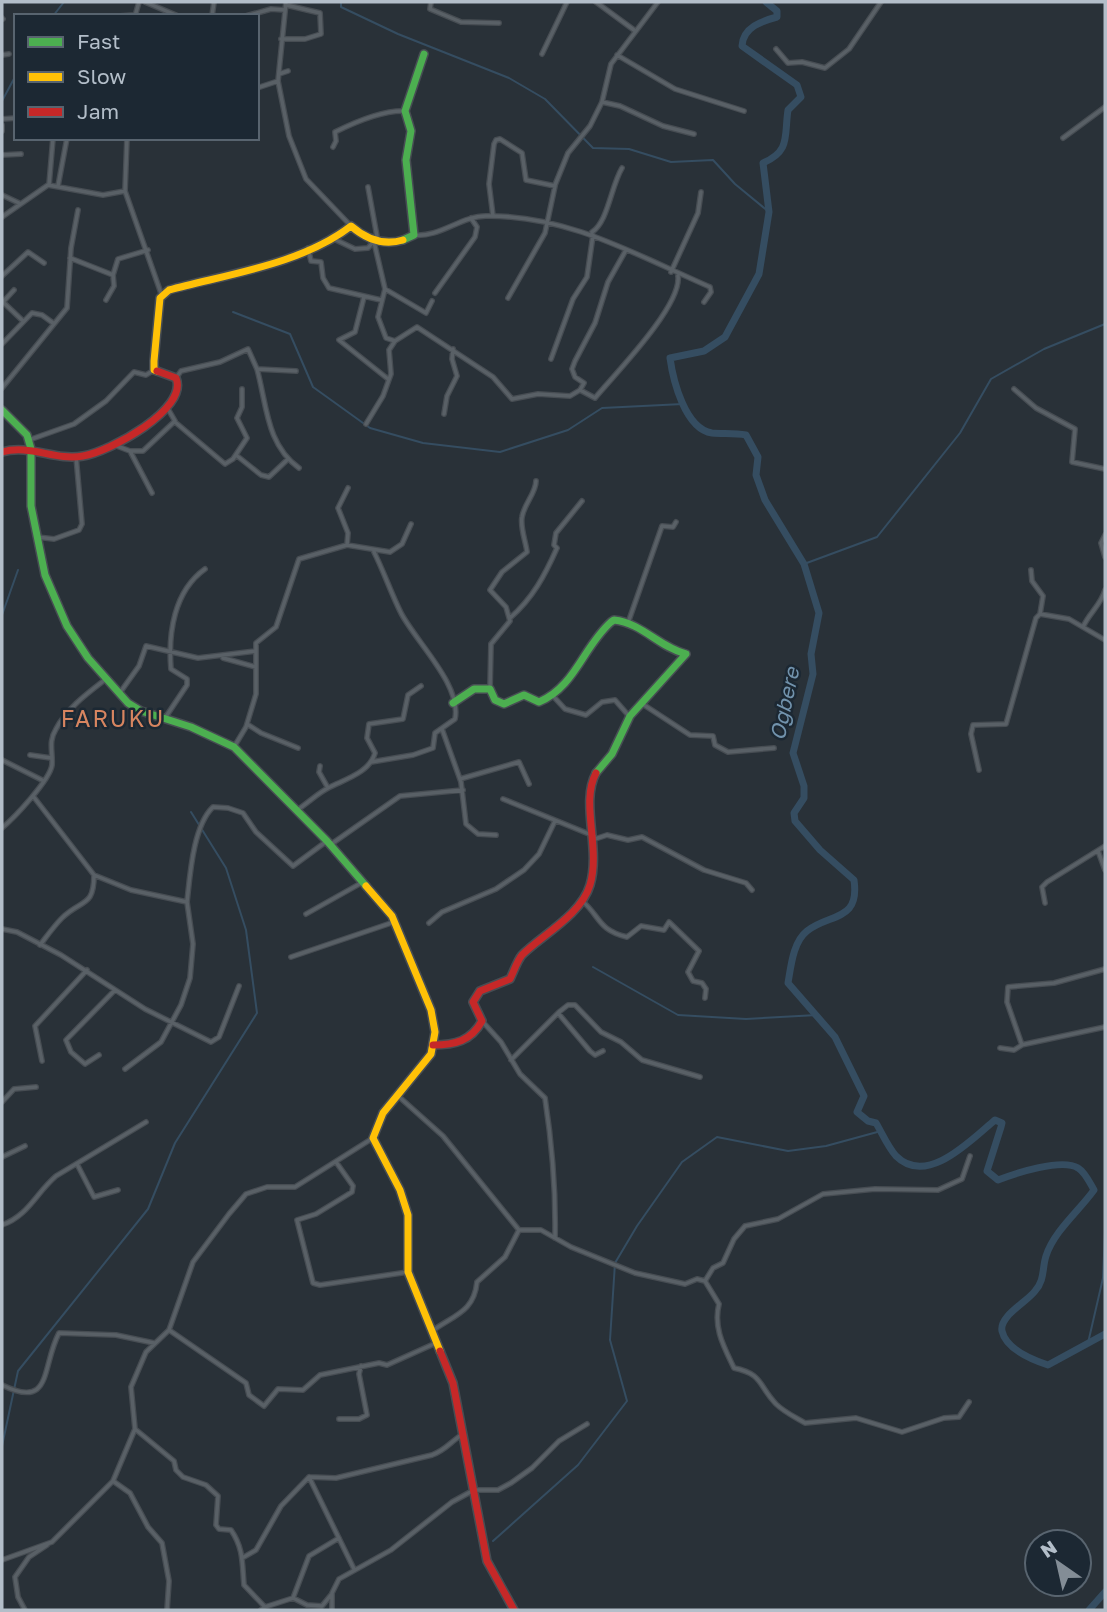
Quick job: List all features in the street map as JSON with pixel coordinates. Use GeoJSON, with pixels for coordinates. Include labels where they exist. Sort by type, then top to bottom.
{"type":"FeatureCollection","features":[{"type":"Feature","properties":{"kind":"street"},"geometry":{"type":"LineString","coordinates":[[145,2],[173,14]]}},
{"type":"Feature","properties":{"kind":"street"},"geometry":{"type":"LineString","coordinates":[[431,2],[430,9],[461,22],[499,23]]}},
{"type":"Feature","properties":{"kind":"street"},"geometry":{"type":"LineString","coordinates":[[542,54],[567,2]]}},
{"type":"Feature","properties":{"kind":"street"},"geometry":{"type":"LineString","coordinates":[[596,2],[634,30]]}},
{"type":"Feature","properties":{"kind":"street"},"geometry":{"type":"LineString","coordinates":[[508,298],[523,275],[548,223],[555,186],[568,153],[582,137],[602,102],[608,71],[634,30],[646,22],[658,2]]}},
{"type":"Feature","properties":{"kind":"street"},"geometry":{"type":"LineString","coordinates":[[776,48],[788,63],[814,64],[825,68],[849,49],[881,2]]}},
{"type":"Feature","properties":{"kind":"street"},"geometry":{"type":"LineString","coordinates":[[253,14],[286,5],[320,13],[321,34],[305,39],[281,39]]}},
{"type":"Feature","properties":{"kind":"street"},"geometry":{"type":"LineString","coordinates":[[286,5],[278,81],[289,136],[306,179],[363,238],[375,242],[404,240],[471,218],[493,216],[548,223],[591,233],[678,276],[710,288],[711,292],[704,302]]}},
{"type":"Feature","properties":{"kind":"street"},"geometry":{"type":"LineString","coordinates":[[2,55],[9,54]]}},
{"type":"Feature","properties":{"kind":"street"},"geometry":{"type":"LineString","coordinates":[[414,235],[406,160],[411,131],[405,111],[424,54]]}},
{"type":"Feature","properties":{"kind":"street"},"geometry":{"type":"LineString","coordinates":[[617,55],[675,89],[744,111]]}},
{"type":"Feature","properties":{"kind":"street"},"geometry":{"type":"LineString","coordinates":[[279,74],[288,71]]}},
{"type":"Feature","properties":{"kind":"street"},"geometry":{"type":"LineString","coordinates":[[259,87],[278,81]]}},
{"type":"Feature","properties":{"kind":"street"},"geometry":{"type":"LineString","coordinates":[[602,102],[620,106],[663,126],[694,134]]}},
{"type":"Feature","properties":{"kind":"street"},"geometry":{"type":"LineString","coordinates":[[1063,138],[1105,107]]}},
{"type":"Feature","properties":{"kind":"street"},"geometry":{"type":"LineString","coordinates":[[333,147],[336,141],[335,132],[346,126],[396,110],[405,111]]}},
{"type":"Feature","properties":{"kind":"street"},"geometry":{"type":"LineString","coordinates":[[2,125],[2,131]]}},
{"type":"Feature","properties":{"kind":"street"},"geometry":{"type":"LineString","coordinates":[[493,216],[489,184],[497,139],[522,153],[526,180],[555,186]]}},
{"type":"Feature","properties":{"kind":"street"},"geometry":{"type":"LineString","coordinates":[[49,185],[53,140]]}},
{"type":"Feature","properties":{"kind":"street"},"geometry":{"type":"LineString","coordinates":[[58,186],[66,140]]}},
{"type":"Feature","properties":{"kind":"street"},"geometry":{"type":"LineString","coordinates":[[127,140],[125,191],[162,296],[163,314],[154,350],[154,370]]}},
{"type":"Feature","properties":{"kind":"street"},"geometry":{"type":"LineString","coordinates":[[2,155],[21,153]]}},
{"type":"Feature","properties":{"kind":"street"},"geometry":{"type":"LineString","coordinates":[[591,233],[604,217],[612,185],[622,168]]}},
{"type":"Feature","properties":{"kind":"street"},"geometry":{"type":"LineString","coordinates":[[2,217],[49,185],[103,195],[125,191]]}},
{"type":"Feature","properties":{"kind":"street"},"geometry":{"type":"LineString","coordinates":[[368,187],[375,242],[385,289],[379,324],[386,338],[395,341]]}},
{"type":"Feature","properties":{"kind":"street"},"geometry":{"type":"LineString","coordinates":[[671,272],[698,213],[701,192]]}},
{"type":"Feature","properties":{"kind":"street"},"geometry":{"type":"LineString","coordinates":[[2,195],[19,204]]}},
{"type":"Feature","properties":{"kind":"street"},"geometry":{"type":"LineString","coordinates":[[2,388],[67,308],[70,258],[78,210]]}},
{"type":"Feature","properties":{"kind":"street"},"geometry":{"type":"LineString","coordinates":[[435,293],[474,237],[477,227],[471,218]]}},
{"type":"Feature","properties":{"kind":"street"},"geometry":{"type":"LineString","coordinates":[[162,296],[169,290],[308,247],[332,238],[351,226]]}},
{"type":"Feature","properties":{"kind":"street"},"geometry":{"type":"LineString","coordinates":[[551,359],[573,299],[587,277],[595,241],[591,233]]}},
{"type":"Feature","properties":{"kind":"street"},"geometry":{"type":"LineString","coordinates":[[332,238],[358,250],[368,248],[375,242]]}},
{"type":"Feature","properties":{"kind":"street"},"geometry":{"type":"LineString","coordinates":[[308,247],[311,261],[321,262],[325,285],[381,300]]}},
{"type":"Feature","properties":{"kind":"street"},"geometry":{"type":"LineString","coordinates":[[106,300],[114,286],[113,275],[118,258],[148,250]]}},
{"type":"Feature","properties":{"kind":"street"},"geometry":{"type":"LineString","coordinates":[[366,424],[383,396],[391,374],[389,350],[395,341],[417,327],[493,377],[512,400],[538,394],[570,396],[580,390],[584,383],[575,377],[573,367],[595,323],[608,282],[626,250]]}},
{"type":"Feature","properties":{"kind":"street"},"geometry":{"type":"LineString","coordinates":[[2,276],[28,253],[44,263]]}},
{"type":"Feature","properties":{"kind":"street"},"geometry":{"type":"LineString","coordinates":[[70,258],[113,275]]}},
{"type":"Feature","properties":{"kind":"street"},"geometry":{"type":"LineString","coordinates":[[580,390],[595,398],[606,388],[655,328],[676,291],[678,276]]}},
{"type":"Feature","properties":{"kind":"street"},"geometry":{"type":"LineString","coordinates":[[385,289],[426,313],[432,301]]}},
{"type":"Feature","properties":{"kind":"street"},"geometry":{"type":"LineString","coordinates":[[14,290],[4,306],[23,321]]}},
{"type":"Feature","properties":{"kind":"street"},"geometry":{"type":"LineString","coordinates":[[364,297],[355,332],[339,340],[388,379]]}},
{"type":"Feature","properties":{"kind":"street"},"geometry":{"type":"LineString","coordinates":[[2,344],[23,321],[36,312],[54,324]]}},
{"type":"Feature","properties":{"kind":"street"},"geometry":{"type":"LineString","coordinates":[[176,378],[181,371],[220,362],[248,349],[257,369],[269,425],[287,460],[299,468]]}},
{"type":"Feature","properties":{"kind":"street"},"geometry":{"type":"LineString","coordinates":[[444,414],[447,396],[457,376],[452,359],[453,349]]}},
{"type":"Feature","properties":{"kind":"street"},"geometry":{"type":"LineString","coordinates":[[257,369],[296,371]]}},
{"type":"Feature","properties":{"kind":"street"},"geometry":{"type":"LineString","coordinates":[[2,452],[31,449],[58,456],[76,456],[94,455],[117,446],[177,398],[179,385],[176,378],[154,370]]}},
{"type":"Feature","properties":{"kind":"street"},"geometry":{"type":"LineString","coordinates":[[29,440],[74,424],[106,401],[134,372],[146,375],[154,370]]}},
{"type":"Feature","properties":{"kind":"street"},"geometry":{"type":"LineString","coordinates":[[167,408],[175,422],[225,464],[236,455],[247,438],[237,418],[242,407],[242,389]]}},
{"type":"Feature","properties":{"kind":"street"},"geometry":{"type":"LineString","coordinates":[[1014,389],[1036,408],[1075,429],[1072,462],[1105,469]]}},
{"type":"Feature","properties":{"kind":"street"},"geometry":{"type":"LineString","coordinates":[[2,410],[29,440],[35,537],[49,586],[68,626],[106,679],[141,712],[191,727],[234,747],[387,908],[431,1010],[435,1032],[431,1054],[383,1113],[373,1138],[295,1187],[267,1187],[246,1194],[192,1262],[169,1330],[146,1352],[131,1387],[135,1429],[113,1480],[51,1542],[29,1557],[15,1577],[18,1597],[25,1610]]}},
{"type":"Feature","properties":{"kind":"street"},"geometry":{"type":"LineString","coordinates":[[117,446],[130,452],[144,451],[175,422]]}},
{"type":"Feature","properties":{"kind":"street"},"geometry":{"type":"LineString","coordinates":[[130,452],[152,493]]}},
{"type":"Feature","properties":{"kind":"street"},"geometry":{"type":"LineString","coordinates":[[236,455],[261,475],[269,477],[287,460]]}},
{"type":"Feature","properties":{"kind":"street"},"geometry":{"type":"LineString","coordinates":[[35,537],[54,539],[79,530],[82,524],[76,456]]}},
{"type":"Feature","properties":{"kind":"street"},"geometry":{"type":"LineString","coordinates":[[536,481],[536,488],[526,502],[522,519],[527,552],[502,572],[490,590],[506,607],[509,618],[507,627],[491,644],[490,689],[495,700],[504,704],[524,695],[539,702],[551,696],[575,679],[580,662],[596,638],[614,620],[629,620],[655,637],[669,651],[686,654],[630,716],[612,754],[594,775],[588,798],[594,837],[594,873],[582,900],[560,926],[521,956],[510,979],[480,991],[473,1002],[482,1021],[520,1074],[545,1098],[551,1168],[555,1183],[555,1238]]}},
{"type":"Feature","properties":{"kind":"street"},"geometry":{"type":"LineString","coordinates":[[347,545],[348,533],[338,508],[348,488]]}},
{"type":"Feature","properties":{"kind":"street"},"geometry":{"type":"LineString","coordinates":[[509,618],[523,607],[544,578],[557,548],[554,545],[556,533],[582,500]]}},
{"type":"Feature","properties":{"kind":"street"},"geometry":{"type":"LineString","coordinates":[[629,620],[655,539],[662,526],[673,527],[676,522]]}},
{"type":"Feature","properties":{"kind":"street"},"geometry":{"type":"LineString","coordinates":[[234,747],[247,724],[259,680],[256,643],[275,627],[299,559],[347,545],[384,553],[402,544],[411,524]]}},
{"type":"Feature","properties":{"kind":"street"},"geometry":{"type":"LineString","coordinates":[[1105,535],[1101,550],[1105,556]]}},
{"type":"Feature","properties":{"kind":"street"},"geometry":{"type":"LineString","coordinates":[[371,762],[413,755],[433,748],[435,733],[455,719],[453,703],[441,669],[422,647],[400,612],[373,552]]}},
{"type":"Feature","properties":{"kind":"street"},"geometry":{"type":"LineString","coordinates":[[164,719],[187,685],[187,679],[172,669],[171,630],[185,589],[205,569]]}},
{"type":"Feature","properties":{"kind":"street"},"geometry":{"type":"LineString","coordinates":[[979,769],[971,734],[973,725],[1006,724],[1032,625],[1040,614],[1043,596],[1032,581],[1031,570]]}},
{"type":"Feature","properties":{"kind":"street"},"geometry":{"type":"LineString","coordinates":[[1083,627],[1088,615],[1099,605],[1105,590]]}},
{"type":"Feature","properties":{"kind":"street"},"geometry":{"type":"LineString","coordinates":[[1040,614],[1069,619],[1105,640]]}},
{"type":"Feature","properties":{"kind":"street"},"geometry":{"type":"LineString","coordinates":[[119,694],[139,666],[146,646],[198,658],[256,651]]}},
{"type":"Feature","properties":{"kind":"street"},"geometry":{"type":"LineString","coordinates":[[220,657],[257,667]]}},
{"type":"Feature","properties":{"kind":"street"},"geometry":{"type":"LineString","coordinates":[[2,828],[44,781],[52,766],[50,741],[64,717],[106,679]]}},
{"type":"Feature","properties":{"kind":"street"},"geometry":{"type":"LineString","coordinates":[[297,811],[328,788],[358,774],[371,762],[375,753],[368,738],[369,724],[403,719],[408,695],[421,686]]}},
{"type":"Feature","properties":{"kind":"street"},"geometry":{"type":"LineString","coordinates":[[453,703],[474,690],[490,689]]}},
{"type":"Feature","properties":{"kind":"street"},"geometry":{"type":"LineString","coordinates":[[551,696],[558,698],[565,709],[586,715],[602,702],[615,700],[630,716]]}},
{"type":"Feature","properties":{"kind":"street"},"geometry":{"type":"LineString","coordinates":[[641,703],[690,735],[713,736],[715,745],[728,752],[774,748]]}},
{"type":"Feature","properties":{"kind":"street"},"geometry":{"type":"LineString","coordinates":[[247,724],[261,733],[298,748]]}},
{"type":"Feature","properties":{"kind":"street"},"geometry":{"type":"LineString","coordinates":[[442,729],[463,790],[466,824],[478,834],[496,835]]}},
{"type":"Feature","properties":{"kind":"street"},"geometry":{"type":"LineString","coordinates":[[30,755],[51,758]]}},
{"type":"Feature","properties":{"kind":"street"},"geometry":{"type":"LineString","coordinates":[[2,760],[44,781]]}},
{"type":"Feature","properties":{"kind":"street"},"geometry":{"type":"LineString","coordinates":[[460,779],[519,762],[529,783]]}},
{"type":"Feature","properties":{"kind":"street"},"geometry":{"type":"LineString","coordinates":[[320,766],[319,772],[328,788]]}},
{"type":"Feature","properties":{"kind":"street"},"geometry":{"type":"LineString","coordinates":[[125,1069],[161,1041],[172,1023],[190,978],[193,944],[187,902],[198,831],[204,816],[213,807],[243,813],[256,832],[293,866],[400,796],[463,790]]}},
{"type":"Feature","properties":{"kind":"street"},"geometry":{"type":"LineString","coordinates":[[33,796],[94,875],[131,890],[187,902]]}},
{"type":"Feature","properties":{"kind":"street"},"geometry":{"type":"LineString","coordinates":[[503,799],[594,837],[607,835],[628,840],[642,837],[704,870],[746,883],[752,890]]}},
{"type":"Feature","properties":{"kind":"street"},"geometry":{"type":"LineString","coordinates":[[429,923],[442,912],[484,891],[496,889],[524,870],[539,854],[555,821]]}},
{"type":"Feature","properties":{"kind":"street"},"geometry":{"type":"LineString","coordinates":[[1045,903],[1042,887],[1047,882],[1105,846]]}},
{"type":"Feature","properties":{"kind":"street"},"geometry":{"type":"LineString","coordinates":[[1098,851],[1105,870]]}},
{"type":"Feature","properties":{"kind":"street"},"geometry":{"type":"LineString","coordinates":[[40,945],[61,919],[90,898],[94,890],[94,875]]}},
{"type":"Feature","properties":{"kind":"street"},"geometry":{"type":"LineString","coordinates":[[306,914],[363,882]]}},
{"type":"Feature","properties":{"kind":"street"},"geometry":{"type":"LineString","coordinates":[[582,900],[594,919],[615,934],[627,937],[640,926],[664,930],[669,922],[699,951],[688,972],[693,981],[702,983],[706,989],[705,998]]}},
{"type":"Feature","properties":{"kind":"street"},"geometry":{"type":"LineString","coordinates":[[291,957],[394,922]]}},
{"type":"Feature","properties":{"kind":"street"},"geometry":{"type":"LineString","coordinates":[[2,929],[17,932],[87,970],[115,990],[172,1023],[211,1042],[219,1037],[239,986]]}},
{"type":"Feature","properties":{"kind":"street"},"geometry":{"type":"LineString","coordinates":[[1021,1045],[1007,1002],[1008,987],[1054,983],[1105,969]]}},
{"type":"Feature","properties":{"kind":"street"},"geometry":{"type":"LineString","coordinates":[[42,1061],[35,1026],[87,970]]}},
{"type":"Feature","properties":{"kind":"street"},"geometry":{"type":"LineString","coordinates":[[100,1055],[85,1064],[71,1052],[65,1040],[115,990]]}},
{"type":"Feature","properties":{"kind":"street"},"geometry":{"type":"LineString","coordinates":[[511,1060],[558,1013],[568,1005],[575,1005],[601,1032],[621,1042],[642,1060],[701,1077]]}},
{"type":"Feature","properties":{"kind":"street"},"geometry":{"type":"LineString","coordinates":[[558,1013],[590,1051],[595,1055],[603,1051]]}},
{"type":"Feature","properties":{"kind":"street"},"geometry":{"type":"LineString","coordinates":[[433,1045],[455,1046],[477,1032],[482,1021]]}},
{"type":"Feature","properties":{"kind":"street"},"geometry":{"type":"LineString","coordinates":[[1000,1048],[1014,1050],[1021,1045],[1105,1027]]}},
{"type":"Feature","properties":{"kind":"street"},"geometry":{"type":"LineString","coordinates":[[2,1102],[14,1089],[36,1087]]}},
{"type":"Feature","properties":{"kind":"street"},"geometry":{"type":"LineString","coordinates":[[397,1095],[443,1136],[519,1230]]}},
{"type":"Feature","properties":{"kind":"street"},"geometry":{"type":"LineString","coordinates":[[2,1225],[15,1220],[32,1205],[45,1186],[146,1122]]}},
{"type":"Feature","properties":{"kind":"street"},"geometry":{"type":"LineString","coordinates":[[373,1138],[400,1190],[408,1214],[408,1272],[453,1383],[487,1561],[514,1610]]}},
{"type":"Feature","properties":{"kind":"street"},"geometry":{"type":"LineString","coordinates":[[2,1157],[25,1146]]}},
{"type":"Feature","properties":{"kind":"street"},"geometry":{"type":"LineString","coordinates":[[705,1281],[713,1268],[723,1263],[734,1239],[745,1226],[778,1219],[823,1194],[875,1189],[938,1190],[962,1178],[970,1156]]}},
{"type":"Feature","properties":{"kind":"street"},"geometry":{"type":"LineString","coordinates":[[336,1162],[353,1186],[352,1192],[316,1214],[297,1220],[313,1283],[320,1285],[408,1272]]}},
{"type":"Feature","properties":{"kind":"street"},"geometry":{"type":"LineString","coordinates":[[77,1164],[94,1197],[118,1190]]}},
{"type":"Feature","properties":{"kind":"street"},"geometry":{"type":"LineString","coordinates":[[519,1230],[541,1230],[635,1273],[685,1284],[697,1279],[705,1281],[719,1304],[716,1318],[722,1343],[734,1368],[751,1371],[774,1402],[804,1423],[856,1418],[902,1432],[944,1418],[959,1417],[969,1402]]}},
{"type":"Feature","properties":{"kind":"street"},"geometry":{"type":"LineString","coordinates":[[432,1331],[468,1309],[475,1296],[477,1282],[505,1257],[519,1230]]}},
{"type":"Feature","properties":{"kind":"street"},"geometry":{"type":"LineString","coordinates":[[169,1330],[179,1340],[239,1377],[246,1383],[249,1395],[264,1406],[278,1389],[303,1390],[320,1375],[361,1366],[396,1363],[437,1342]]}},
{"type":"Feature","properties":{"kind":"street"},"geometry":{"type":"LineString","coordinates":[[2,1385],[19,1395],[30,1395],[38,1389],[59,1333],[116,1335],[154,1343]]}},
{"type":"Feature","properties":{"kind":"street"},"geometry":{"type":"LineString","coordinates":[[339,1419],[359,1419],[367,1415],[359,1374],[361,1366]]}},
{"type":"Feature","properties":{"kind":"street"},"geometry":{"type":"LineString","coordinates":[[135,1429],[174,1461],[176,1470],[183,1476],[206,1485],[218,1496],[216,1525],[219,1529],[231,1530],[244,1557],[244,1585],[263,1608],[293,1598],[307,1605],[322,1606],[339,1579],[391,1550],[428,1519],[474,1490],[498,1490],[511,1483],[532,1468],[559,1441],[587,1424]]}},
{"type":"Feature","properties":{"kind":"street"},"geometry":{"type":"LineString","coordinates":[[244,1557],[256,1550],[281,1506],[309,1477],[336,1478],[432,1455],[447,1450],[453,1440],[463,1434]]}},
{"type":"Feature","properties":{"kind":"street"},"geometry":{"type":"LineString","coordinates":[[309,1477],[354,1569]]}},
{"type":"Feature","properties":{"kind":"street"},"geometry":{"type":"LineString","coordinates":[[113,1480],[131,1493],[148,1527],[162,1543],[169,1581],[167,1610]]}},
{"type":"Feature","properties":{"kind":"street"},"geometry":{"type":"LineString","coordinates":[[293,1598],[309,1556],[339,1538]]}},
{"type":"Feature","properties":{"kind":"street"},"geometry":{"type":"LineString","coordinates":[[2,1560],[51,1542]]}},
{"type":"Feature","properties":{"kind":"street"},"geometry":{"type":"LineString","coordinates":[[332,1593],[332,1610]]}},
{"type":"Feature","properties":{"kind":"waterway"},"geometry":{"type":"LineString","coordinates":[[55,14],[64,2]]}},
{"type":"Feature","properties":{"kind":"waterway"},"geometry":{"type":"LineString","coordinates":[[341,2],[341,7],[398,34],[509,78],[545,99],[593,148],[629,149],[671,162],[713,160],[735,184],[769,212]]}},
{"type":"Feature","properties":{"kind":"waterway","name":"Ogbere"},"geometry":{"type":"LineString","coordinates":[[766,2],[777,11],[777,17],[750,30],[743,39],[742,46],[797,85],[801,97],[788,110],[782,148],[763,163],[769,212],[759,274],[725,337],[704,351],[670,358],[677,390],[694,423],[712,433],[746,435],[758,457],[756,475],[765,500],[804,564],[819,613],[811,654],[813,674],[793,753],[804,786],[804,798],[794,813],[795,821],[820,850],[854,880],[855,894],[848,910],[816,925],[802,936],[793,955],[788,983],[835,1037],[864,1096],[857,1112],[868,1121],[876,1123],[896,1156],[908,1164],[935,1164],[961,1148],[995,1120],[1002,1123],[987,1171],[998,1180],[1027,1170],[1050,1166],[1071,1165],[1083,1172],[1094,1190],[1055,1238],[1046,1256],[1038,1287],[1009,1315],[1002,1325],[1002,1331],[1014,1348],[1048,1365],[1105,1334]]}},
{"type":"Feature","properties":{"kind":"waterway"},"geometry":{"type":"LineString","coordinates":[[2,101],[14,79]]}},
{"type":"Feature","properties":{"kind":"waterway"},"geometry":{"type":"LineString","coordinates":[[233,312],[290,334],[313,387],[370,428],[423,443],[500,452],[568,430],[602,408],[683,404]]}},
{"type":"Feature","properties":{"kind":"waterway"},"geometry":{"type":"LineString","coordinates":[[804,564],[877,537],[960,433],[991,379],[1044,349],[1105,324]]}},
{"type":"Feature","properties":{"kind":"waterway"},"geometry":{"type":"LineString","coordinates":[[2,615],[18,570]]}},
{"type":"Feature","properties":{"kind":"waterway"},"geometry":{"type":"LineString","coordinates":[[2,1446],[18,1371],[148,1209],[175,1143],[257,1013],[246,930],[226,868],[191,812]]}},
{"type":"Feature","properties":{"kind":"waterway"},"geometry":{"type":"LineString","coordinates":[[593,967],[678,1015],[746,1019],[817,1015]]}},
{"type":"Feature","properties":{"kind":"waterway"},"geometry":{"type":"LineString","coordinates":[[493,1541],[578,1465],[627,1401],[610,1340],[615,1263],[637,1226],[682,1162],[717,1137],[788,1151],[826,1146],[881,1131]]}},
{"type":"Feature","properties":{"kind":"waterway"},"geometry":{"type":"LineString","coordinates":[[1088,1343],[1103,1278],[1105,1232]]}},
{"type":"Feature","properties":{"kind":"waterway","name":"Ogbere"},"geometry":{"type":"LineString","coordinates":[[1089,1610],[1105,1592]]}},
{"type":"Feature","properties":{"kind":"traffic: fast"},"geometry":{"type":"LineString","coordinates":[[403,240],[414,235],[406,160],[411,131],[405,111],[424,54]]}},
{"type":"Feature","properties":{"kind":"traffic: fast"},"geometry":{"type":"LineString","coordinates":[[2,410],[27,435],[31,449],[31,506],[45,575],[67,626],[88,658],[128,703],[141,711],[191,727],[234,747],[327,841],[366,886]]}},
{"type":"Feature","properties":{"kind":"traffic: fast"},"geometry":{"type":"LineString","coordinates":[[453,703],[474,689],[490,689],[495,700],[504,704],[524,695],[539,702],[562,687],[601,632],[614,620],[642,630],[676,651],[686,654],[630,716],[612,754],[596,773]]}},
{"type":"Feature","properties":{"kind":"traffic: slow"},"geometry":{"type":"LineString","coordinates":[[157,371],[154,370],[154,361],[160,298],[169,290],[287,259],[332,239],[351,226],[375,240],[403,240]]}},
{"type":"Feature","properties":{"kind":"traffic: slow"},"geometry":{"type":"LineString","coordinates":[[366,886],[392,916],[431,1010],[435,1032],[431,1054],[383,1113],[373,1138],[400,1190],[408,1215],[408,1272],[440,1351]]}},
{"type":"Feature","properties":{"kind":"traffic: jam"},"geometry":{"type":"LineString","coordinates":[[2,452],[23,450],[83,456],[127,438],[159,415],[171,403],[177,390],[176,378],[157,371]]}},
{"type":"Feature","properties":{"kind":"traffic: jam"},"geometry":{"type":"LineString","coordinates":[[433,1045],[455,1043],[473,1033],[482,1021],[473,1002],[480,991],[510,979],[522,955],[570,915],[585,896],[593,871],[590,798],[596,773]]}},
{"type":"Feature","properties":{"kind":"traffic: jam"},"geometry":{"type":"LineString","coordinates":[[440,1351],[453,1383],[487,1561],[514,1610]]}},
{"type":"Feature","properties":{"kind":"district","name":"FARUKU"},"geometry":{"type":"Point","coordinates":[113,719]}}]}
